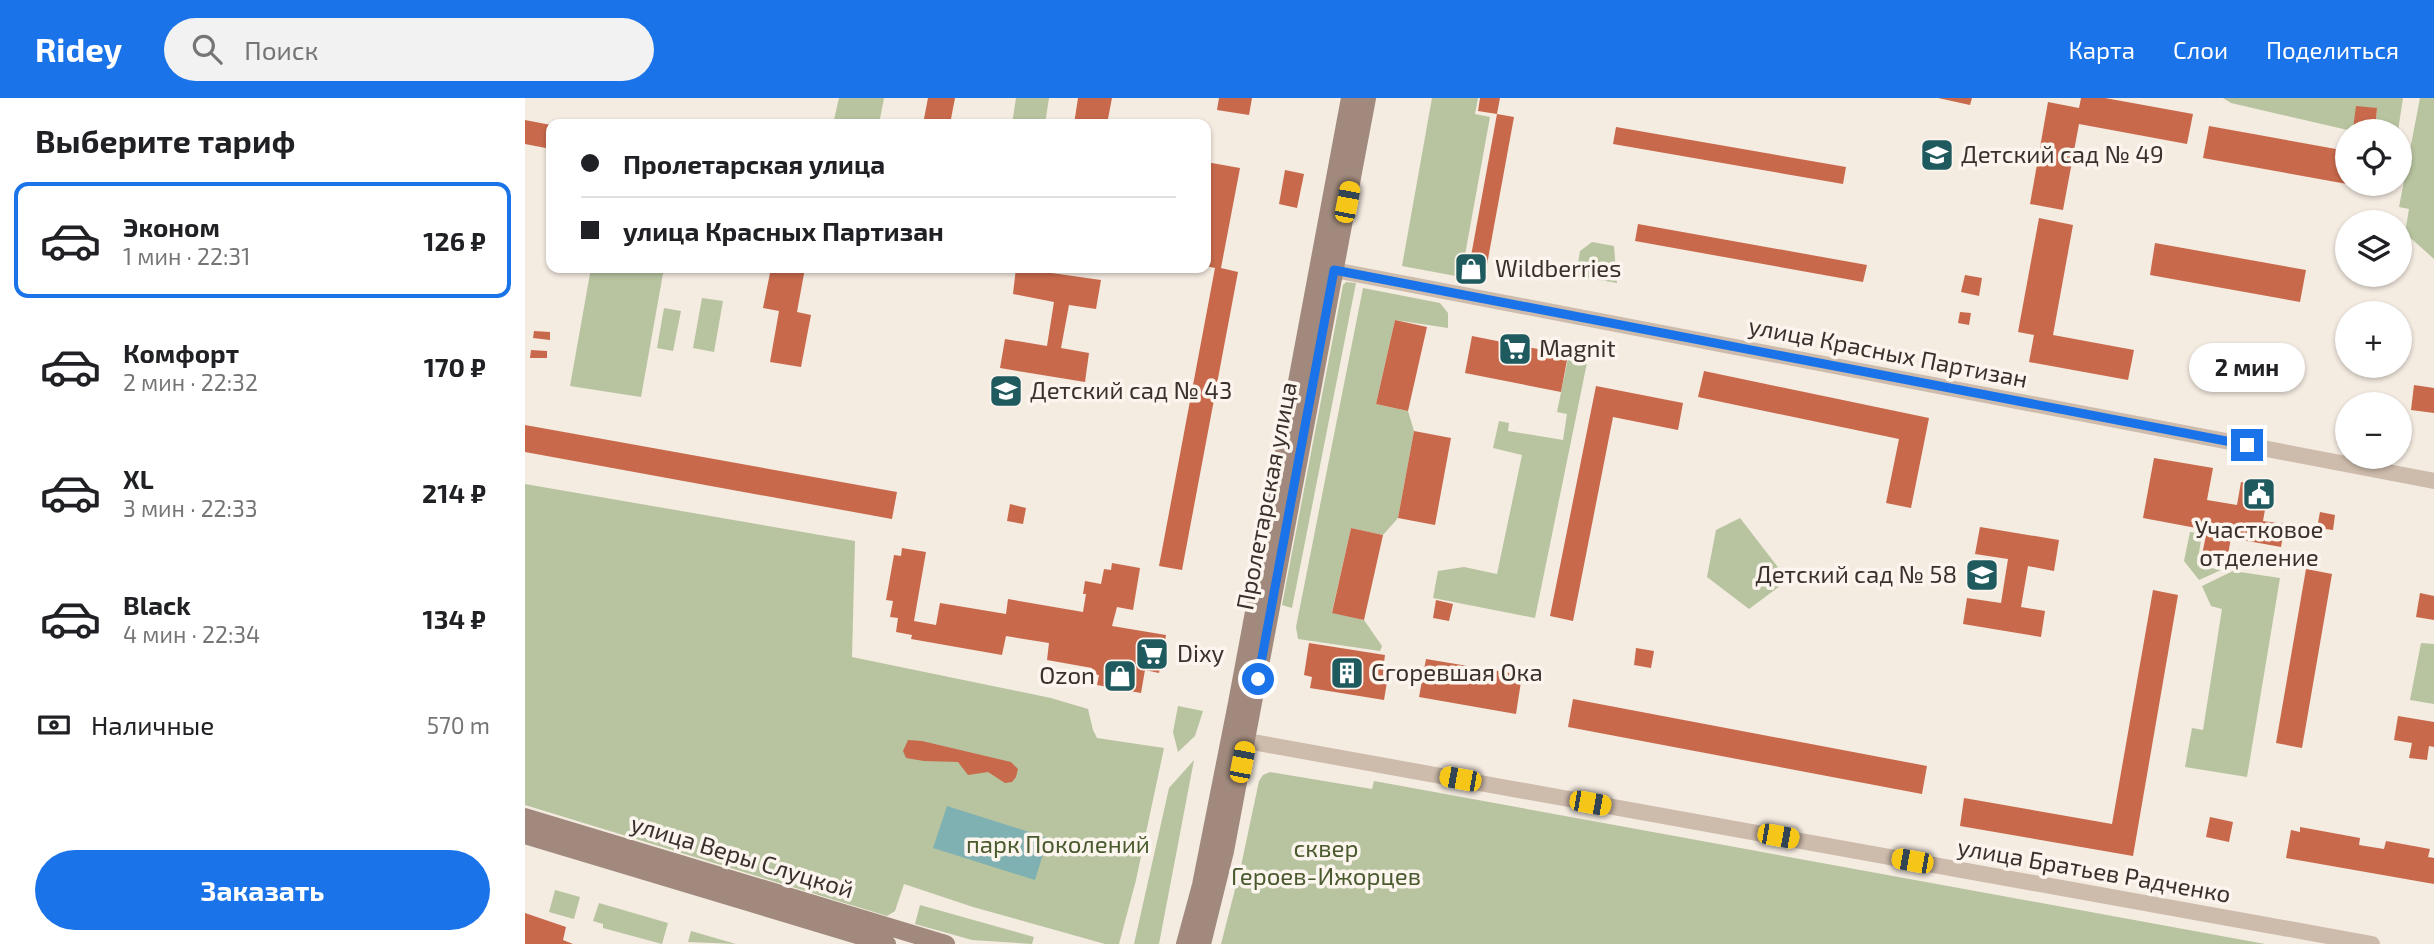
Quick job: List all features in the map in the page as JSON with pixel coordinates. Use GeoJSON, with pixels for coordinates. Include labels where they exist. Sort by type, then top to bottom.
{"type":"FeatureCollection","features":[{"type":"Feature","properties":{"kind":"main road","name":"Пролетарская улица"},"geometry":{"type":"LineString","coordinates":[[1202,944],[1225,850],[1238,739],[1350,98]]}},
{"type":"Feature","properties":{"kind":"main road","name":"Пролетарская улица"},"geometry":{"type":"LineString","coordinates":[[1185,944],[1238,739],[1367,98]]}},
{"type":"Feature","properties":{"kind":"main road","name":"улица Веры Слуцкой"},"geometry":{"type":"LineString","coordinates":[[525,817],[946,944]]}},
{"type":"Feature","properties":{"kind":"main road","name":"улица Веры Слуцкой"},"geometry":{"type":"LineString","coordinates":[[525,835],[887,944]]}},
{"type":"Feature","properties":{"kind":"street","name":"улица Красных Партизан"},"geometry":{"type":"LineString","coordinates":[[1334,270],[2434,481]]}},
{"type":"Feature","properties":{"kind":"street","name":"улица Братьев Радченко"},"geometry":{"type":"LineString","coordinates":[[1238,739],[2372,944]]}},
{"type":"Feature","properties":{"kind":"green space"},"geometry":{"type":"Polygon","coordinates":[[[839,98],[884,98],[880,119],[834,119],[839,98]]]}},
{"type":"Feature","properties":{"kind":"green space"},"geometry":{"type":"Polygon","coordinates":[[[1016,98],[1049,98],[1046,119],[1013,119],[1016,98]]]}},
{"type":"Feature","properties":{"kind":"green space"},"geometry":{"type":"Polygon","coordinates":[[[1432,98],[1478,98],[1475,114],[1490,117],[1461,277],[1402,266],[1432,98]]]}},
{"type":"Feature","properties":{"kind":"green space"},"geometry":{"type":"Polygon","coordinates":[[[2223,98],[2403,98],[2400,119],[2376,119],[2377,108],[2365,119],[2335,119],[2335,127],[2231,103],[2223,98]]]}},
{"type":"Feature","properties":{"kind":"green space"},"geometry":{"type":"Polygon","coordinates":[[[2420,98],[2434,98],[2434,259],[2412,239],[2412,210],[2399,207],[2401,196],[2412,196],[2412,140],[2420,98]]]}},
{"type":"Feature","properties":{"kind":"green space"},"geometry":{"type":"Polygon","coordinates":[[[1592,242],[1614,246],[1617,283],[1576,276],[1580,251],[1592,242]]]}},
{"type":"Feature","properties":{"kind":"green space"},"geometry":{"type":"Polygon","coordinates":[[[590,273],[663,273],[641,397],[570,386],[590,273]]]}},
{"type":"Feature","properties":{"kind":"green space"},"geometry":{"type":"Polygon","coordinates":[[[1346,282],[1356,283],[1292,608],[1282,605],[1343,285],[1346,282]]]}},
{"type":"Feature","properties":{"kind":"green space"},"geometry":{"type":"Polygon","coordinates":[[[1363,288],[1440,303],[1448,313],[1448,328],[1395,320],[1376,404],[1408,411],[1414,431],[1398,518],[1383,535],[1351,528],[1332,612],[1364,620],[1382,646],[1380,651],[1298,639],[1296,627],[1363,288]]]}},
{"type":"Feature","properties":{"kind":"green space"},"geometry":{"type":"Polygon","coordinates":[[[702,298],[723,301],[714,352],[693,348],[702,298]]]}},
{"type":"Feature","properties":{"kind":"green space"},"geometry":{"type":"Polygon","coordinates":[[[664,308],[681,311],[673,351],[657,348],[664,308]]]}},
{"type":"Feature","properties":{"kind":"green space"},"geometry":{"type":"Polygon","coordinates":[[[1571,344],[1590,348],[1535,618],[1433,598],[1438,571],[1464,567],[1497,574],[1522,455],[1493,448],[1499,421],[1509,423],[1508,431],[1563,440],[1567,414],[1557,412],[1571,344]]]}},
{"type":"Feature","properties":{"kind":"green space","name":"парк Поколений"},"geometry":{"type":"Polygon","coordinates":[[[525,484],[855,541],[852,657],[1051,698],[1088,709],[1097,738],[1164,748],[1136,880],[1119,944],[1105,944],[973,907],[904,884],[895,911],[887,916],[525,805],[525,484]]]}},
{"type":"Feature","properties":{"kind":"green space"},"geometry":{"type":"Polygon","coordinates":[[[1740,518],[1788,580],[1749,609],[1707,577],[1716,530],[1740,518]]]}},
{"type":"Feature","properties":{"kind":"green space"},"geometry":{"type":"Polygon","coordinates":[[[2190,532],[2202,534],[2197,565],[2221,570],[2199,580],[2184,561],[2190,532]]]}},
{"type":"Feature","properties":{"kind":"green space"},"geometry":{"type":"Polygon","coordinates":[[[2233,571],[2280,578],[2247,777],[2185,767],[2192,728],[2203,730],[2222,609],[2211,606],[2202,586],[2233,571]]]}},
{"type":"Feature","properties":{"kind":"green space"},"geometry":{"type":"Polygon","coordinates":[[[2421,643],[2434,644],[2434,704],[2410,700],[2421,643]]]}},
{"type":"Feature","properties":{"kind":"green space"},"geometry":{"type":"Polygon","coordinates":[[[1178,706],[1203,711],[1195,736],[1178,752],[1173,732],[1178,706]]]}},
{"type":"Feature","properties":{"kind":"green space"},"geometry":{"type":"Polygon","coordinates":[[[1194,760],[1159,944],[1134,944],[1169,788],[1194,760]]]}},
{"type":"Feature","properties":{"kind":"green space","name":"сквер Героев-Ижорцев"},"geometry":{"type":"Polygon","coordinates":[[[1270,772],[1372,789],[1374,781],[2265,944],[1221,944],[1259,781],[1263,775],[1270,772]]]}},
{"type":"Feature","properties":{"kind":"green space"},"geometry":{"type":"Polygon","coordinates":[[[555,890],[580,897],[574,919],[549,912],[555,890]]]}},
{"type":"Feature","properties":{"kind":"green space"},"geometry":{"type":"Polygon","coordinates":[[[599,903],[668,923],[662,944],[603,928],[603,924],[593,921],[599,903]]]}},
{"type":"Feature","properties":{"kind":"green space"},"geometry":{"type":"Polygon","coordinates":[[[920,905],[1034,937],[1032,944],[972,940],[915,924],[920,905]]]}},
{"type":"Feature","properties":{"kind":"green space"},"geometry":{"type":"Polygon","coordinates":[[[691,931],[736,944],[688,942],[691,931]]]}},
{"type":"Feature","properties":{"kind":"water"},"geometry":{"type":"Polygon","coordinates":[[[947,806],[1048,838],[1035,880],[933,848],[947,806]]]}},
{"type":"Feature","properties":{"kind":"building"},"geometry":{"type":"Polygon","coordinates":[[[928,98],[955,98],[951,119],[924,119],[928,98]]]}},
{"type":"Feature","properties":{"kind":"building"},"geometry":{"type":"Polygon","coordinates":[[[1078,98],[1112,98],[1108,119],[1075,119],[1078,98]]]}},
{"type":"Feature","properties":{"kind":"building"},"geometry":{"type":"Polygon","coordinates":[[[1219,98],[1252,98],[1249,115],[1217,110],[1219,98]]]}},
{"type":"Feature","properties":{"kind":"building"},"geometry":{"type":"Polygon","coordinates":[[[1480,98],[1500,98],[1497,114],[1478,111],[1480,98]]]}},
{"type":"Feature","properties":{"kind":"building"},"geometry":{"type":"Polygon","coordinates":[[[1938,98],[1972,98],[1970,105],[1938,98]]]}},
{"type":"Feature","properties":{"kind":"building"},"geometry":{"type":"Polygon","coordinates":[[[2081,98],[2105,98],[2193,114],[2187,144],[2079,124],[2063,210],[2030,204],[2048,102],[2079,108],[2081,98]]]}},
{"type":"Feature","properties":{"kind":"building"},"geometry":{"type":"Polygon","coordinates":[[[2356,106],[2377,108],[2376,119],[2354,119],[2356,106]]]}},
{"type":"Feature","properties":{"kind":"building"},"geometry":{"type":"Polygon","coordinates":[[[1497,114],[1514,117],[1484,281],[1467,278],[1497,114]]]}},
{"type":"Feature","properties":{"kind":"building"},"geometry":{"type":"Polygon","coordinates":[[[525,120],[546,124],[546,148],[525,144],[525,120]]]}},
{"type":"Feature","properties":{"kind":"building"},"geometry":{"type":"Polygon","coordinates":[[[2209,126],[2335,149],[2335,182],[2203,158],[2209,126]]]}},
{"type":"Feature","properties":{"kind":"building"},"geometry":{"type":"Polygon","coordinates":[[[1616,127],[1846,167],[1843,184],[1613,144],[1616,127]]]}},
{"type":"Feature","properties":{"kind":"building"},"geometry":{"type":"Polygon","coordinates":[[[1211,163],[1240,168],[1221,268],[1238,272],[1182,570],[1159,566],[1215,268],[1211,267],[1211,163]]]}},
{"type":"Feature","properties":{"kind":"building"},"geometry":{"type":"Polygon","coordinates":[[[1285,170],[1304,174],[1297,208],[1279,204],[1285,170]]]}},
{"type":"Feature","properties":{"kind":"building"},"geometry":{"type":"Polygon","coordinates":[[[2039,218],[2073,225],[2053,335],[2134,350],[2128,380],[2029,362],[2034,335],[2018,332],[2039,218]]]}},
{"type":"Feature","properties":{"kind":"building"},"geometry":{"type":"Polygon","coordinates":[[[1638,224],[1867,265],[1863,282],[1635,241],[1638,224]]]}},
{"type":"Feature","properties":{"kind":"building"},"geometry":{"type":"Polygon","coordinates":[[[2155,243],[2306,270],[2300,302],[2150,275],[2155,243]]]}},
{"type":"Feature","properties":{"kind":"building"},"geometry":{"type":"Polygon","coordinates":[[[770,273],[804,273],[797,312],[811,315],[801,367],[770,362],[779,311],[763,308],[770,273]]]}},
{"type":"Feature","properties":{"kind":"building"},"geometry":{"type":"Polygon","coordinates":[[[1015,273],[1051,273],[1101,280],[1096,309],[1069,305],[1061,348],[1089,353],[1085,382],[1000,368],[1005,339],[1047,346],[1054,302],[1013,294],[1015,273]]]}},
{"type":"Feature","properties":{"kind":"building"},"geometry":{"type":"Polygon","coordinates":[[[1965,275],[1982,278],[1979,296],[1961,292],[1965,275]]]}},
{"type":"Feature","properties":{"kind":"building"},"geometry":{"type":"Polygon","coordinates":[[[1960,312],[1971,313],[1969,325],[1958,323],[1960,312]]]}},
{"type":"Feature","properties":{"kind":"building"},"geometry":{"type":"Polygon","coordinates":[[[1395,320],[1427,327],[1408,411],[1376,404],[1395,320]]]}},
{"type":"Feature","properties":{"kind":"building"},"geometry":{"type":"Polygon","coordinates":[[[534,331],[550,332],[550,340],[533,338],[534,331]]]}},
{"type":"Feature","properties":{"kind":"building"},"geometry":{"type":"Polygon","coordinates":[[[1472,336],[1568,355],[1561,392],[1465,373],[1472,336]]]}},
{"type":"Feature","properties":{"kind":"building"},"geometry":{"type":"Polygon","coordinates":[[[531,350],[547,351],[547,358],[530,358],[531,350]]]}},
{"type":"Feature","properties":{"kind":"building"},"geometry":{"type":"Polygon","coordinates":[[[1704,371],[1929,418],[1911,508],[1886,503],[1899,439],[1698,397],[1704,371]]]}},
{"type":"Feature","properties":{"kind":"building"},"geometry":{"type":"Polygon","coordinates":[[[2414,385],[2434,388],[2434,413],[2412,410],[2414,385]]]}},
{"type":"Feature","properties":{"kind":"building"},"geometry":{"type":"Polygon","coordinates":[[[1596,386],[1683,403],[1678,430],[1613,417],[1573,621],[1550,616],[1596,386]]]}},
{"type":"Feature","properties":{"kind":"building"},"geometry":{"type":"Polygon","coordinates":[[[525,425],[897,492],[892,519],[525,452],[525,425]]]}},
{"type":"Feature","properties":{"kind":"building"},"geometry":{"type":"Polygon","coordinates":[[[1414,431],[1451,438],[1435,525],[1398,518],[1414,431]]]}},
{"type":"Feature","properties":{"kind":"building"},"geometry":{"type":"Polygon","coordinates":[[[2154,458],[2213,468],[2207,500],[2237,505],[2241,482],[2269,487],[2263,521],[2285,524],[2281,547],[2231,538],[2227,560],[2202,555],[2207,530],[2143,518],[2154,458]]]}},
{"type":"Feature","properties":{"kind":"building"},"geometry":{"type":"Polygon","coordinates":[[[1010,504],[1026,508],[1023,524],[1007,521],[1010,504]]]}},
{"type":"Feature","properties":{"kind":"building"},"geometry":{"type":"Polygon","coordinates":[[[2320,512],[2335,515],[2333,530],[2317,528],[2320,512]]]}},
{"type":"Feature","properties":{"kind":"building"},"geometry":{"type":"Polygon","coordinates":[[[1980,527],[2059,540],[2054,571],[2028,566],[2021,607],[2045,611],[2041,637],[1963,624],[1967,598],[2001,603],[2008,559],[1975,554],[1980,527]]]}},
{"type":"Feature","properties":{"kind":"building"},"geometry":{"type":"Polygon","coordinates":[[[1351,528],[1383,535],[1364,620],[1332,613],[1351,528]]]}},
{"type":"Feature","properties":{"kind":"building"},"geometry":{"type":"Polygon","coordinates":[[[902,548],[926,552],[914,621],[936,625],[940,603],[1006,614],[1008,599],[1083,612],[1085,581],[1101,584],[1104,569],[1111,570],[1112,563],[1140,568],[1133,610],[1117,607],[1112,626],[1166,635],[1159,673],[1145,670],[1141,693],[1097,685],[1099,675],[1091,674],[1092,668],[1047,660],[1049,643],[1006,636],[1002,655],[911,639],[912,635],[896,632],[898,618],[890,617],[893,601],[886,600],[894,555],[901,556],[902,548]]]}},
{"type":"Feature","properties":{"kind":"building"},"geometry":{"type":"Polygon","coordinates":[[[2306,569],[2332,574],[2302,748],[2276,743],[2306,569]]]}},
{"type":"Feature","properties":{"kind":"building"},"geometry":{"type":"Polygon","coordinates":[[[2153,590],[2178,595],[2133,856],[1960,826],[1964,798],[2112,824],[2153,590]]]}},
{"type":"Feature","properties":{"kind":"building"},"geometry":{"type":"Polygon","coordinates":[[[2420,593],[2434,596],[2434,620],[2416,617],[2420,593]]]}},
{"type":"Feature","properties":{"kind":"building"},"geometry":{"type":"Polygon","coordinates":[[[1436,600],[1453,604],[1449,621],[1433,618],[1436,600]]]}},
{"type":"Feature","properties":{"kind":"building","name":"Сгоревшая Ока"},"geometry":{"type":"Polygon","coordinates":[[[1309,643],[1385,655],[1383,670],[1389,670],[1384,700],[1310,688],[1312,677],[1304,675],[1309,643]]]}},
{"type":"Feature","properties":{"kind":"building"},"geometry":{"type":"Polygon","coordinates":[[[1636,648],[1654,651],[1651,668],[1634,665],[1636,648]]]}},
{"type":"Feature","properties":{"kind":"building"},"geometry":{"type":"Polygon","coordinates":[[[1426,659],[1522,675],[1516,714],[1419,697],[1426,659]]]}},
{"type":"Feature","properties":{"kind":"building"},"geometry":{"type":"Polygon","coordinates":[[[1573,699],[1927,766],[1922,794],[1568,727],[1573,699]]]}},
{"type":"Feature","properties":{"kind":"building"},"geometry":{"type":"Polygon","coordinates":[[[2398,716],[2434,722],[2434,747],[2429,746],[2427,760],[2409,758],[2412,743],[2394,740],[2398,716]]]}},
{"type":"Feature","properties":{"kind":"building"},"geometry":{"type":"Polygon","coordinates":[[[908,740],[1011,762],[1018,769],[1016,777],[1012,782],[1005,783],[988,772],[968,775],[958,762],[906,758],[903,751],[908,740]]]}},
{"type":"Feature","properties":{"kind":"building"},"geometry":{"type":"Polygon","coordinates":[[[2210,817],[2233,822],[2229,842],[2206,837],[2210,817]]]}},
{"type":"Feature","properties":{"kind":"building"},"geometry":{"type":"Polygon","coordinates":[[[2300,827],[2360,838],[2359,845],[2384,849],[2386,841],[2430,849],[2428,857],[2434,858],[2434,884],[2286,858],[2291,830],[2300,832],[2300,827]]]}},
{"type":"Feature","properties":{"kind":"building"},"geometry":{"type":"Polygon","coordinates":[[[525,913],[566,927],[563,940],[573,944],[525,944],[525,913]]]}},
{"type":"Feature","properties":{"kind":"place","name":"Детский сад № 49"},"geometry":{"type":"Point","coordinates":[1937,155]}},
{"type":"Feature","properties":{"kind":"place","name":"Wildberries"},"geometry":{"type":"Point","coordinates":[1471,269]}},
{"type":"Feature","properties":{"kind":"place","name":"Magnit"},"geometry":{"type":"Point","coordinates":[1515,349]}},
{"type":"Feature","properties":{"kind":"place","name":"Детский сад № 43"},"geometry":{"type":"Point","coordinates":[1006,391]}},
{"type":"Feature","properties":{"kind":"place","name":"Участковое отделение"},"geometry":{"type":"Point","coordinates":[2259,494]}},
{"type":"Feature","properties":{"kind":"place","name":"Детский сад № 58"},"geometry":{"type":"Point","coordinates":[1982,575]}},
{"type":"Feature","properties":{"kind":"place","name":"Dixy"},"geometry":{"type":"Point","coordinates":[1152,654]}},
{"type":"Feature","properties":{"kind":"place","name":"Сгоревшая Ока"},"geometry":{"type":"Point","coordinates":[1347,673]}},
{"type":"Feature","properties":{"kind":"place","name":"Ozon"},"geometry":{"type":"Point","coordinates":[1120,676]}},
{"type":"Feature","properties":{"kind":"route"},"geometry":{"type":"LineString","coordinates":[[1258,679],[1334,270],[2247,445]]}}]}
